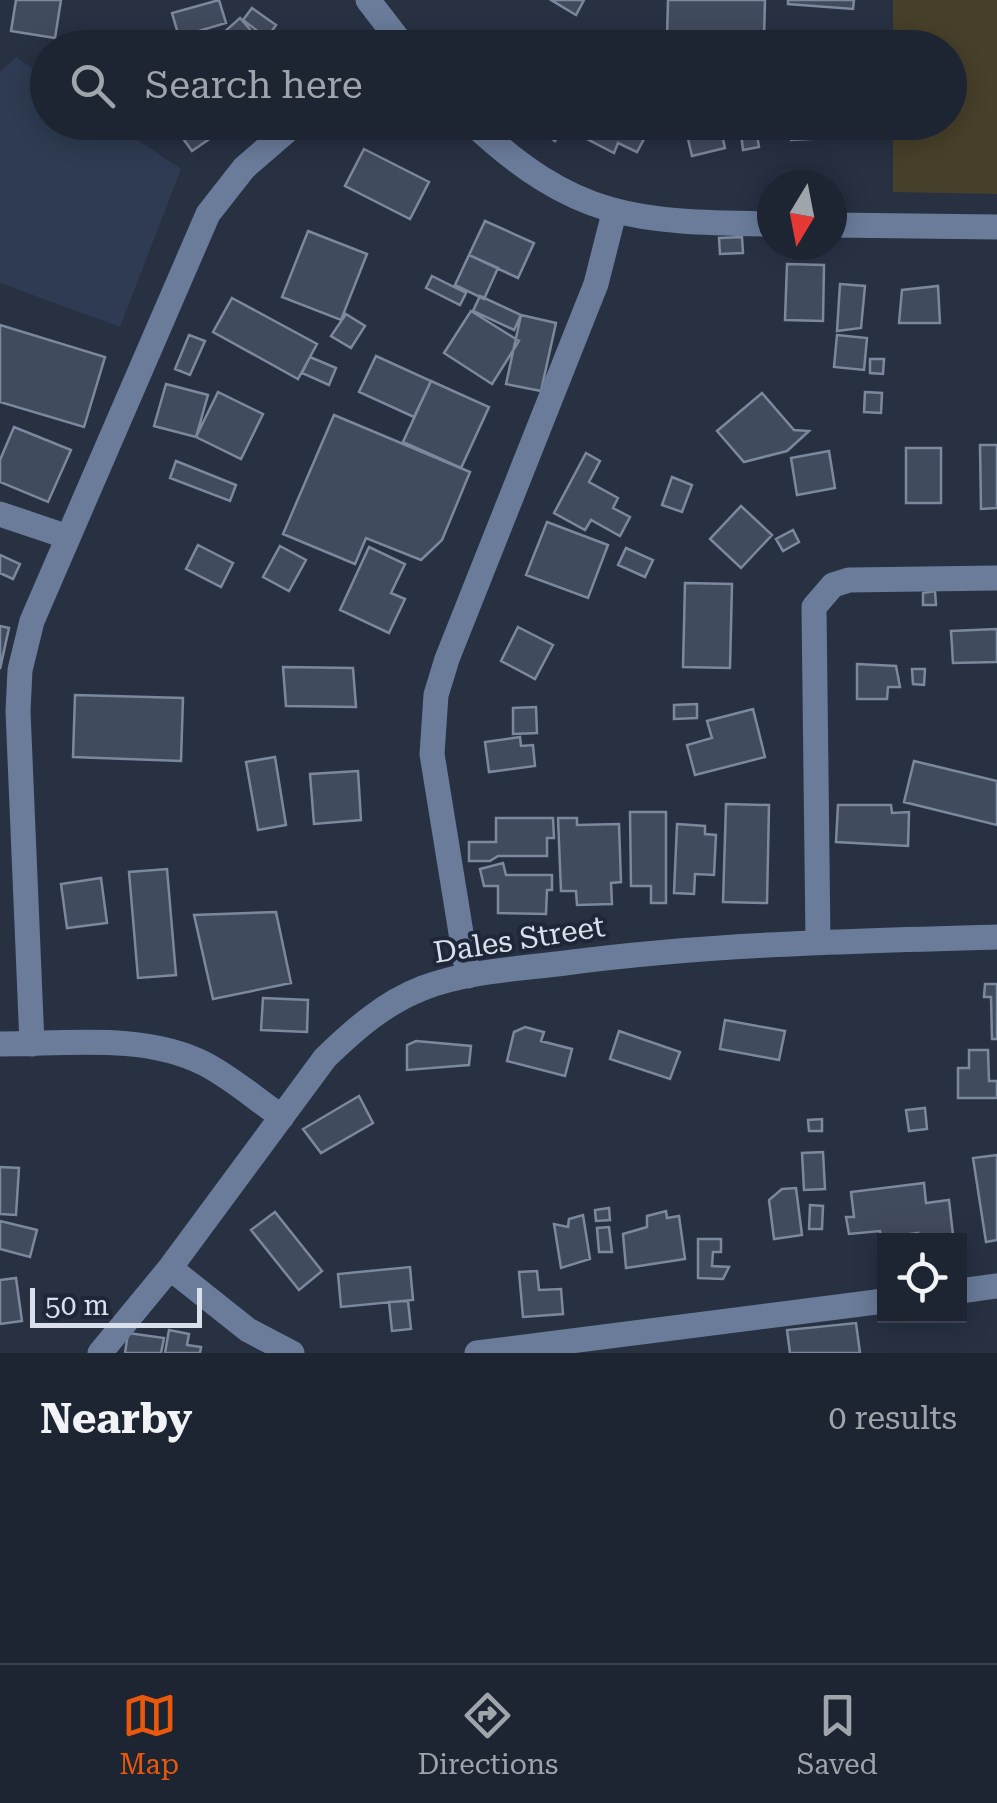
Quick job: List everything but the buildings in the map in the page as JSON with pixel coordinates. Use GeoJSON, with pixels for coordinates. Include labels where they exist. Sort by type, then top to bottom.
{"type":"FeatureCollection","features":[{"type":"Feature","properties":{"kind":"street"},"geometry":{"type":"LineString","coordinates":[[368,0],[387,30]]}},
{"type":"Feature","properties":{"kind":"street"},"geometry":{"type":"LineString","coordinates":[[32,1044],[18,711],[20,670],[32,621],[208,214],[244,168],[276,140]]}},
{"type":"Feature","properties":{"kind":"street"},"geometry":{"type":"LineString","coordinates":[[492,140],[536,177],[614,213],[694,222],[757,224]]}},
{"type":"Feature","properties":{"kind":"street"},"geometry":{"type":"LineString","coordinates":[[468,976],[432,754],[436,695],[596,284],[614,213]]}},
{"type":"Feature","properties":{"kind":"street"},"geometry":{"type":"LineString","coordinates":[[847,225],[997,227]]}},
{"type":"Feature","properties":{"kind":"street"},"geometry":{"type":"LineString","coordinates":[[0,514],[68,538]]}},
{"type":"Feature","properties":{"kind":"street"},"geometry":{"type":"LineString","coordinates":[[818,942],[814,608],[833,585],[849,580],[997,578]]}},
{"type":"Feature","properties":{"kind":"street","name":"Dales Street"},"geometry":{"type":"LineString","coordinates":[[100,1353],[170,1268],[325,1058],[353,1030],[388,1005],[423,988],[468,976],[643,953],[818,942],[997,937]]}},
{"type":"Feature","properties":{"kind":"street"},"geometry":{"type":"LineString","coordinates":[[0,1044],[128,1044],[169,1050],[206,1064],[282,1117]]}},
{"type":"Feature","properties":{"kind":"street"},"geometry":{"type":"LineString","coordinates":[[170,1268],[248,1330],[292,1353]]}},
{"type":"Feature","properties":{"kind":"street"},"geometry":{"type":"LineString","coordinates":[[967,1290],[997,1286]]}},
{"type":"Feature","properties":{"kind":"street"},"geometry":{"type":"LineString","coordinates":[[477,1353],[877,1301]]}},
{"type":"Feature","properties":{"kind":"shaded area"},"geometry":{"type":"Polygon","coordinates":[[[893,0],[997,0],[997,194],[893,192],[893,140],[967,140],[967,30],[893,30],[893,0]]]}},
{"type":"Feature","properties":{"kind":"shaded area"},"geometry":{"type":"Polygon","coordinates":[[[16,57],[30,67],[30,140],[138,140],[181,169],[120,327],[0,283],[0,72],[16,57]]]}}]}
